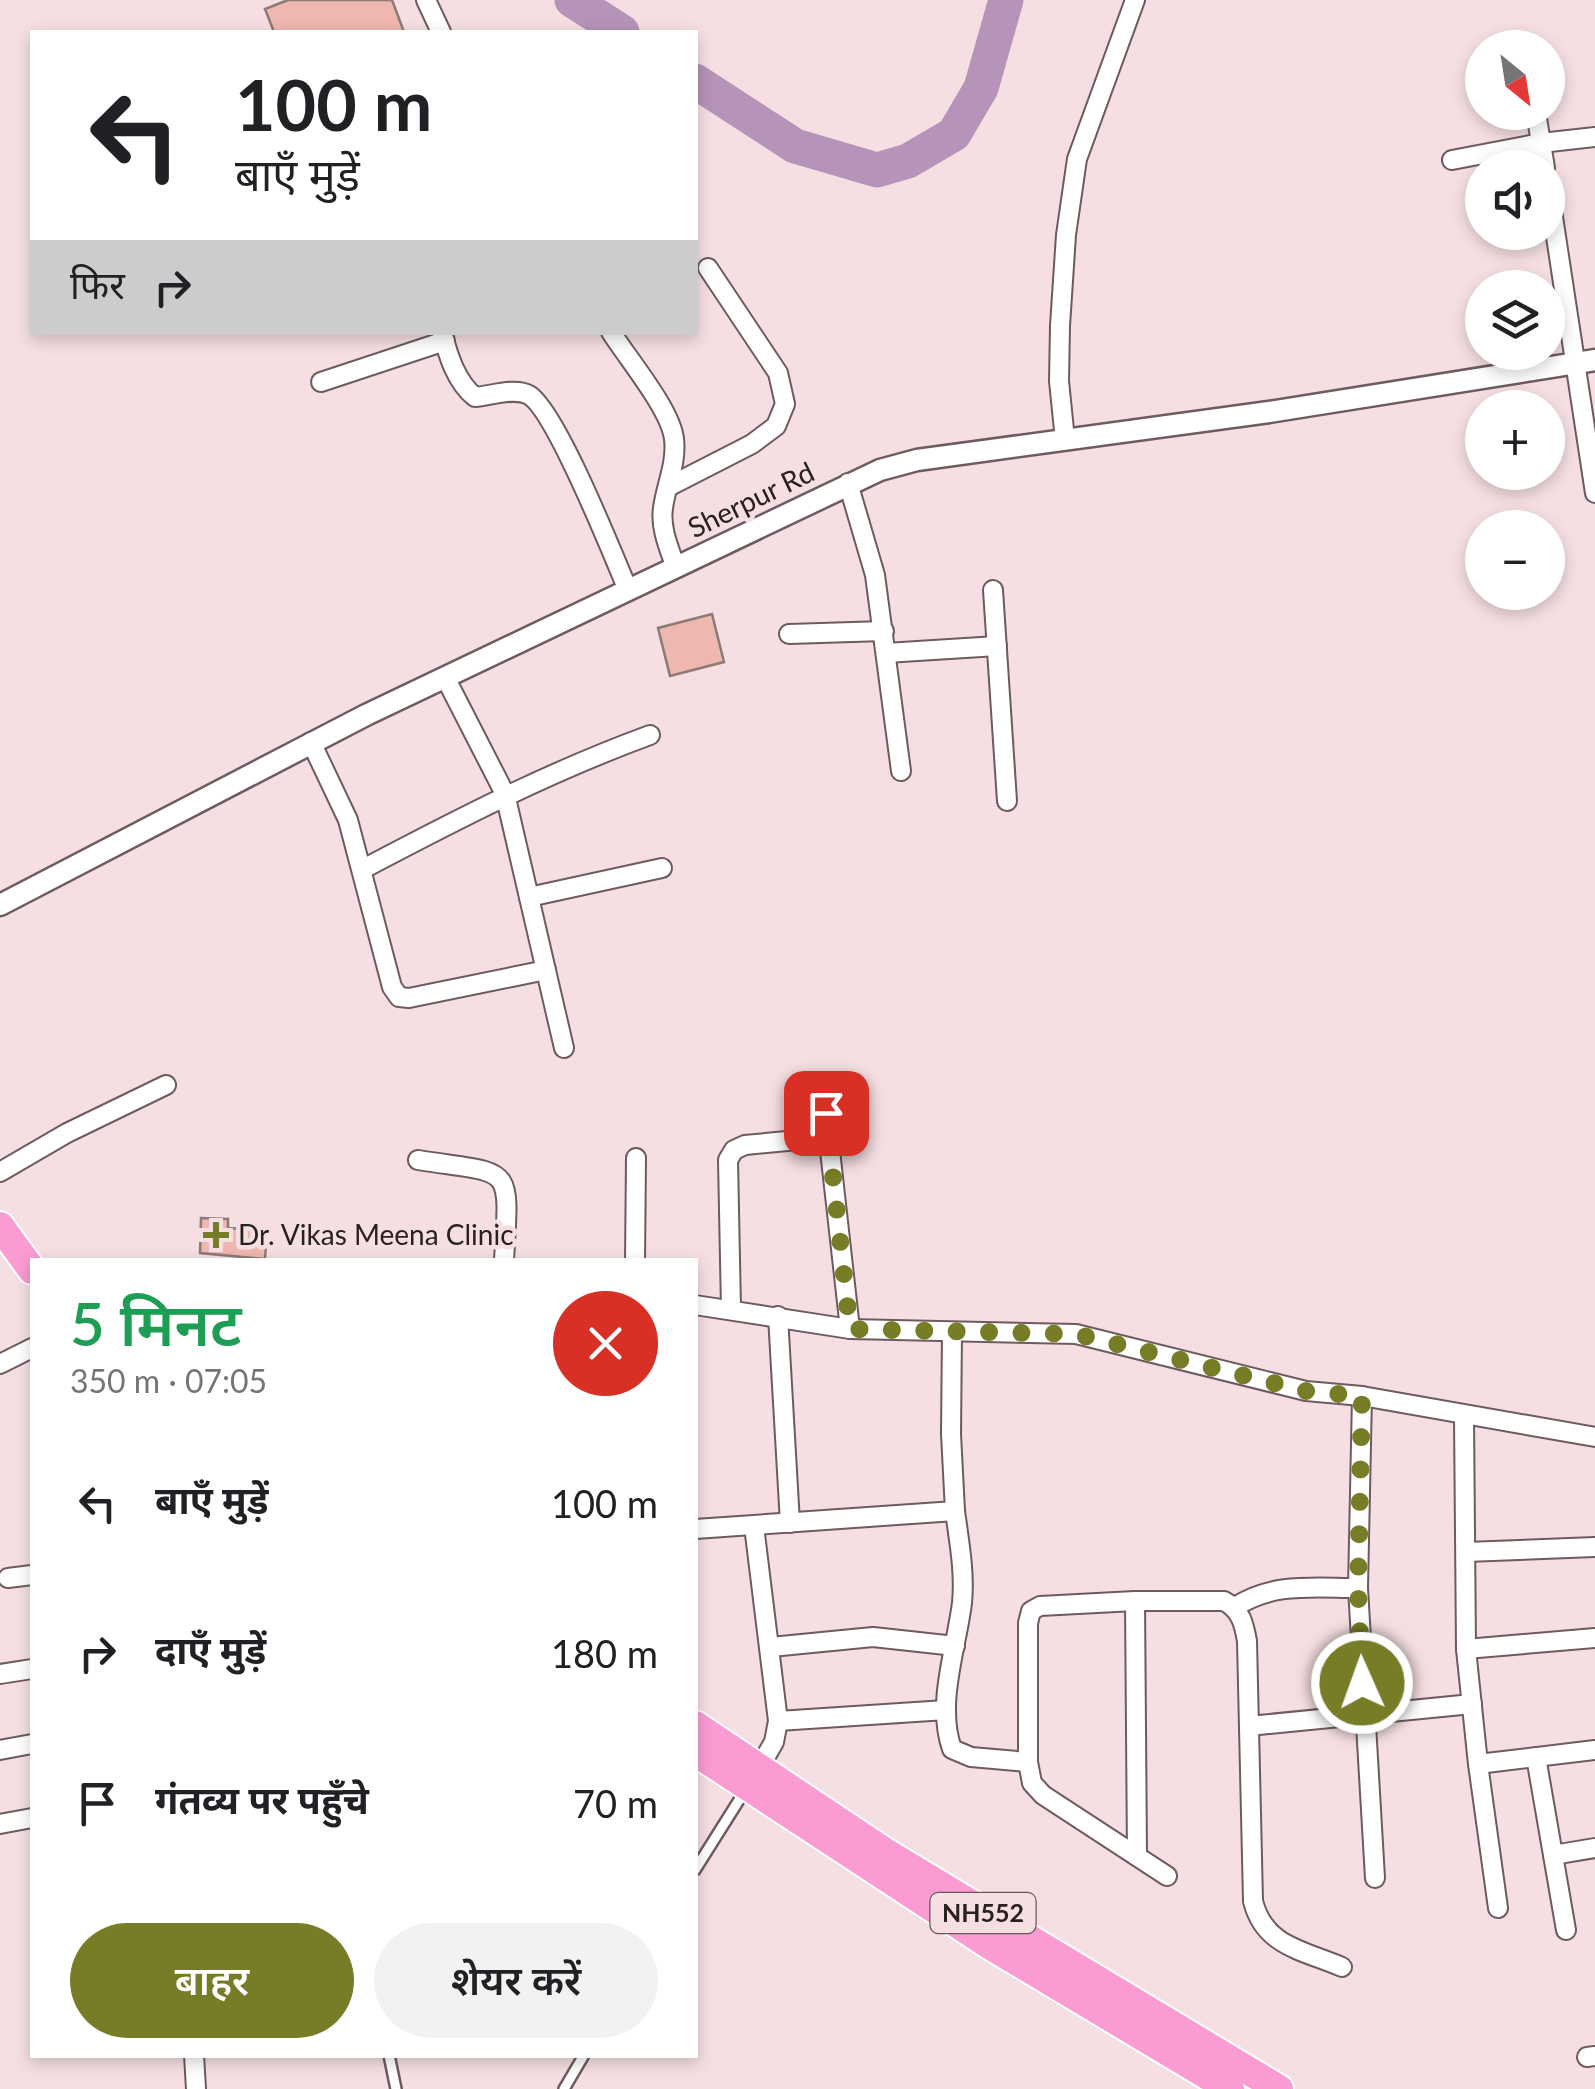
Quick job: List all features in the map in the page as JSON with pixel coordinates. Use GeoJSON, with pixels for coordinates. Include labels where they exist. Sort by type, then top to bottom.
{"type":"FeatureCollection","features":[{"type":"Feature","properties":{"kind":"highway"},"geometry":{"type":"LineString","coordinates":[[0,1226],[30,1267]]}},
{"type":"Feature","properties":{"kind":"highway","name":"NH552"},"geometry":{"type":"LineString","coordinates":[[698,1728],[753,1777],[991,1946],[1230,2089]]}},
{"type":"Feature","properties":{"kind":"highway","name":"NH552"},"geometry":{"type":"LineString","coordinates":[[698,1753],[753,1777],[1279,2089]]}},
{"type":"Feature","properties":{"kind":"street"},"geometry":{"type":"LineString","coordinates":[[426,0],[439,30]]}},
{"type":"Feature","properties":{"kind":"street"},"geometry":{"type":"LineString","coordinates":[[1065,440],[1059,381],[1060,326],[1066,235],[1077,159],[1134,0]]}},
{"type":"Feature","properties":{"kind":"street"},"geometry":{"type":"LineString","coordinates":[[1539,130],[1542,150]]}},
{"type":"Feature","properties":{"kind":"street"},"geometry":{"type":"LineString","coordinates":[[1452,160],[1595,136]]}},
{"type":"Feature","properties":{"kind":"street"},"geometry":{"type":"LineString","coordinates":[[1562,250],[1585,361],[1595,493]]}},
{"type":"Feature","properties":{"kind":"street"},"geometry":{"type":"LineString","coordinates":[[668,487],[752,444],[776,426],[785,404],[778,373],[708,268]]}},
{"type":"Feature","properties":{"kind":"street"},"geometry":{"type":"LineString","coordinates":[[614,335],[666,416],[674,436],[662,509],[664,531],[676,568]]}},
{"type":"Feature","properties":{"kind":"street"},"geometry":{"type":"LineString","coordinates":[[321,382],[443,337],[461,383],[474,396],[522,392],[538,402],[588,494],[628,590]]}},
{"type":"Feature","properties":{"kind":"street","name":"Sherpur Rd"},"geometry":{"type":"LineString","coordinates":[[0,905],[311,742],[880,470],[917,460],[1269,412],[1585,361]]}},
{"type":"Feature","properties":{"kind":"street"},"geometry":{"type":"LineString","coordinates":[[848,483],[875,575],[901,770]]}},
{"type":"Feature","properties":{"kind":"street"},"geometry":{"type":"LineString","coordinates":[[993,590],[1007,800]]}},
{"type":"Feature","properties":{"kind":"street"},"geometry":{"type":"LineString","coordinates":[[789,634],[884,632]]}},
{"type":"Feature","properties":{"kind":"street"},"geometry":{"type":"LineString","coordinates":[[886,653],[997,646]]}},
{"type":"Feature","properties":{"kind":"street"},"geometry":{"type":"LineString","coordinates":[[445,677],[506,794],[564,1048]]}},
{"type":"Feature","properties":{"kind":"street"},"geometry":{"type":"LineString","coordinates":[[363,869],[506,794],[650,735]]}},
{"type":"Feature","properties":{"kind":"street"},"geometry":{"type":"LineString","coordinates":[[311,742],[348,820],[392,987],[399,997],[546,970]]}},
{"type":"Feature","properties":{"kind":"street"},"geometry":{"type":"LineString","coordinates":[[529,897],[662,868]]}},
{"type":"Feature","properties":{"kind":"street"},"geometry":{"type":"LineString","coordinates":[[0,1172],[67,1133],[166,1084]]}},
{"type":"Feature","properties":{"kind":"street"},"geometry":{"type":"LineString","coordinates":[[823,1088],[850,1329]]}},
{"type":"Feature","properties":{"kind":"street"},"geometry":{"type":"LineString","coordinates":[[731,1309],[728,1160],[734,1150],[745,1145],[829,1138]]}},
{"type":"Feature","properties":{"kind":"street"},"geometry":{"type":"LineString","coordinates":[[635,1258],[636,1158]]}},
{"type":"Feature","properties":{"kind":"street"},"geometry":{"type":"LineString","coordinates":[[418,1160],[494,1172],[504,1181],[508,1196],[504,1258]]}},
{"type":"Feature","properties":{"kind":"street"},"geometry":{"type":"LineString","coordinates":[[698,1305],[850,1329],[1076,1334],[1306,1391],[1362,1396],[1595,1437]]}},
{"type":"Feature","properties":{"kind":"street"},"geometry":{"type":"LineString","coordinates":[[778,1316],[790,1524]]}},
{"type":"Feature","properties":{"kind":"street"},"geometry":{"type":"LineString","coordinates":[[952,1332],[950,1434],[963,1564],[946,1733],[952,1749],[970,1757],[1028,1762]]}},
{"type":"Feature","properties":{"kind":"street"},"geometry":{"type":"LineString","coordinates":[[0,1364],[30,1349]]}},
{"type":"Feature","properties":{"kind":"street"},"geometry":{"type":"LineString","coordinates":[[1362,1396],[1358,1588],[1375,1878]]}},
{"type":"Feature","properties":{"kind":"street"},"geometry":{"type":"LineString","coordinates":[[1464,1416],[1466,1650],[1498,1908]]}},
{"type":"Feature","properties":{"kind":"street"},"geometry":{"type":"LineString","coordinates":[[698,1529],[955,1510]]}},
{"type":"Feature","properties":{"kind":"street"},"geometry":{"type":"LineString","coordinates":[[753,1777],[774,1742],[778,1721],[754,1526]]}},
{"type":"Feature","properties":{"kind":"street"},"geometry":{"type":"LineString","coordinates":[[1466,1552],[1595,1547]]}},
{"type":"Feature","properties":{"kind":"street"},"geometry":{"type":"LineString","coordinates":[[8,1578],[30,1575]]}},
{"type":"Feature","properties":{"kind":"street"},"geometry":{"type":"LineString","coordinates":[[1235,1607],[1250,1597],[1286,1588],[1358,1588]]}},
{"type":"Feature","properties":{"kind":"street"},"geometry":{"type":"LineString","coordinates":[[1135,1601],[1136,1856]]}},
{"type":"Feature","properties":{"kind":"street"},"geometry":{"type":"LineString","coordinates":[[1167,1876],[1044,1795],[1032,1783],[1028,1762],[1028,1622],[1031,1612],[1040,1606],[1224,1601],[1235,1607],[1244,1622],[1248,1641],[1253,1901],[1258,1922],[1269,1936],[1342,1966]]}},
{"type":"Feature","properties":{"kind":"street"},"geometry":{"type":"LineString","coordinates":[[771,1647],[873,1637],[955,1646]]}},
{"type":"Feature","properties":{"kind":"street"},"geometry":{"type":"LineString","coordinates":[[1466,1650],[1595,1638]]}},
{"type":"Feature","properties":{"kind":"street"},"geometry":{"type":"LineString","coordinates":[[0,1674],[30,1669]]}},
{"type":"Feature","properties":{"kind":"street"},"geometry":{"type":"LineString","coordinates":[[1249,1726],[1472,1704]]}},
{"type":"Feature","properties":{"kind":"street"},"geometry":{"type":"LineString","coordinates":[[778,1721],[946,1710]]}},
{"type":"Feature","properties":{"kind":"street"},"geometry":{"type":"LineString","coordinates":[[0,1750],[30,1744]]}},
{"type":"Feature","properties":{"kind":"street"},"geometry":{"type":"LineString","coordinates":[[1478,1764],[1595,1750]]}},
{"type":"Feature","properties":{"kind":"street"},"geometry":{"type":"LineString","coordinates":[[1536,1756],[1566,1930]]}},
{"type":"Feature","properties":{"kind":"street"},"geometry":{"type":"LineString","coordinates":[[0,1824],[30,1818]]}},
{"type":"Feature","properties":{"kind":"street"},"geometry":{"type":"LineString","coordinates":[[1553,1855],[1595,1848]]}},
{"type":"Feature","properties":{"kind":"street"},"geometry":{"type":"LineString","coordinates":[[194,2058],[196,2089]]}},
{"type":"Feature","properties":{"kind":"lane"},"geometry":{"type":"LineString","coordinates":[[698,1865],[753,1777]]}},
{"type":"Feature","properties":{"kind":"lane"},"geometry":{"type":"LineString","coordinates":[[390,2058],[396,2089]]}},
{"type":"Feature","properties":{"kind":"lane"},"geometry":{"type":"LineString","coordinates":[[564,2089],[582,2058]]}},
{"type":"Feature","properties":{"kind":"building"},"geometry":{"type":"Polygon","coordinates":[[[288,0],[392,0],[403,30],[273,30],[265,9],[288,0]]]}},
{"type":"Feature","properties":{"kind":"building"},"geometry":{"type":"Polygon","coordinates":[[[712,614],[724,662],[670,676],[658,628],[712,614]]]}},
{"type":"Feature","properties":{"kind":"building"},"geometry":{"type":"Polygon","coordinates":[[[201,1218],[228,1219],[228,1228],[267,1230],[265,1258],[200,1253],[201,1218]]]}},
{"type":"Feature","properties":{"kind":"waterway"},"geometry":{"type":"LineString","coordinates":[[572,0],[619,30]]}},
{"type":"Feature","properties":{"kind":"waterway"},"geometry":{"type":"LineString","coordinates":[[698,83],[795,146],[877,170],[908,161],[954,134],[981,88],[1006,0]]}},
{"type":"Feature","properties":{"kind":"place","name":"Dr. Vikas Meena Clinic"},"geometry":{"type":"Point","coordinates":[216,1235]}},
{"type":"Feature","properties":{"kind":"route"},"geometry":{"type":"LineString","coordinates":[[826,1113],[850,1329],[1076,1334],[1306,1391],[1362,1396],[1358,1588],[1362,1683]]}}]}
